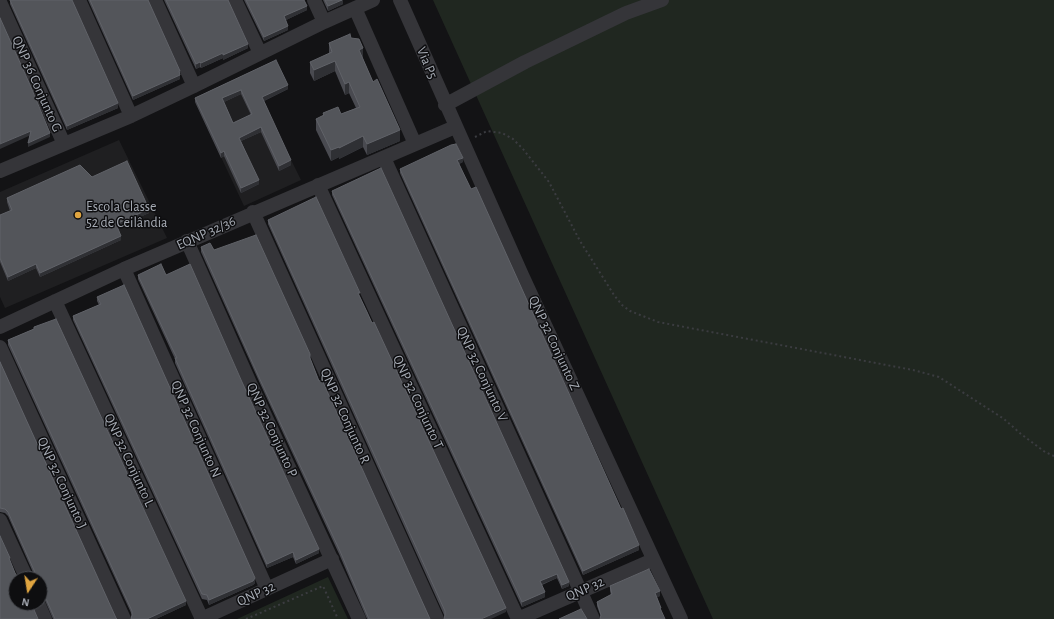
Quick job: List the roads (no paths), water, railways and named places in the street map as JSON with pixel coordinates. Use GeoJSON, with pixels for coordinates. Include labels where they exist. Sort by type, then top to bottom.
{"type":"FeatureCollection","features":[{"type":"Feature","properties":{"kind":"street"},"geometry":{"type":"LineString","coordinates":[[79,0],[131,116]]}},
{"type":"Feature","properties":{"kind":"street"},"geometry":{"type":"LineString","coordinates":[[155,0],[194,86]]}},
{"type":"Feature","properties":{"kind":"street"},"geometry":{"type":"LineString","coordinates":[[235,0],[260,53]]}},
{"type":"Feature","properties":{"kind":"street"},"geometry":{"type":"LineString","coordinates":[[314,0],[324,22]]}},
{"type":"Feature","properties":{"kind":"street"},"geometry":{"type":"LineString","coordinates":[[0,170],[131,116],[324,22],[373,0]]}},
{"type":"Feature","properties":{"kind":"street","name":"Via P5"},"geometry":{"type":"LineString","coordinates":[[400,0],[455,126]]}},
{"type":"Feature","properties":{"kind":"street"},"geometry":{"type":"LineString","coordinates":[[445,105],[525,62],[626,13],[662,0]]}},
{"type":"Feature","properties":{"kind":"street","name":"QNP 36 Conjunto G"},"geometry":{"type":"LineString","coordinates":[[0,2],[64,144]]}},
{"type":"Feature","properties":{"kind":"street"},"geometry":{"type":"LineString","coordinates":[[355,8],[415,144]]}},
{"type":"Feature","properties":{"kind":"street","name":"EQNP 32/36"},"geometry":{"type":"LineString","coordinates":[[0,327],[124,268],[253,212],[384,158],[455,126]]}},
{"type":"Feature","properties":{"kind":"street","name":"QNP 32 Conjunto Z"},"geometry":{"type":"LineString","coordinates":[[455,126],[681,619]]}},
{"type":"Feature","properties":{"kind":"street","name":"QNP 32 Conjunto V"},"geometry":{"type":"LineString","coordinates":[[384,158],[593,619]]}},
{"type":"Feature","properties":{"kind":"street","name":"QNP 32 Conjunto T"},"geometry":{"type":"LineString","coordinates":[[318,185],[518,619]]}},
{"type":"Feature","properties":{"kind":"street","name":"QNP 32 Conjunto R"},"geometry":{"type":"LineString","coordinates":[[253,212],[437,619]]}},
{"type":"Feature","properties":{"kind":"street","name":"QNP 32 Conjunto P"},"geometry":{"type":"LineString","coordinates":[[187,241],[358,619]]}},
{"type":"Feature","properties":{"kind":"street","name":"QNP 32 Conjunto N"},"geometry":{"type":"LineString","coordinates":[[124,268],[267,589]]}},
{"type":"Feature","properties":{"kind":"street","name":"QNP 32 Conjunto L"},"geometry":{"type":"LineString","coordinates":[[55,301],[202,619]]}},
{"type":"Feature","properties":{"kind":"street","name":"QNP 32 Conjunto J"},"geometry":{"type":"LineString","coordinates":[[0,347],[124,619]]}},
{"type":"Feature","properties":{"kind":"street"},"geometry":{"type":"LineString","coordinates":[[0,520],[23,571]]}},
{"type":"Feature","properties":{"kind":"street","name":"QNP 32"},"geometry":{"type":"LineString","coordinates":[[202,619],[332,559]]}},
{"type":"Feature","properties":{"kind":"street","name":"QNP 32"},"geometry":{"type":"LineString","coordinates":[[518,619],[653,560]]}},
{"type":"Feature","properties":{"kind":"place","name":"Escola Classe 52 de Ceilândia"},"geometry":{"type":"Point","coordinates":[78,215]}}]}
